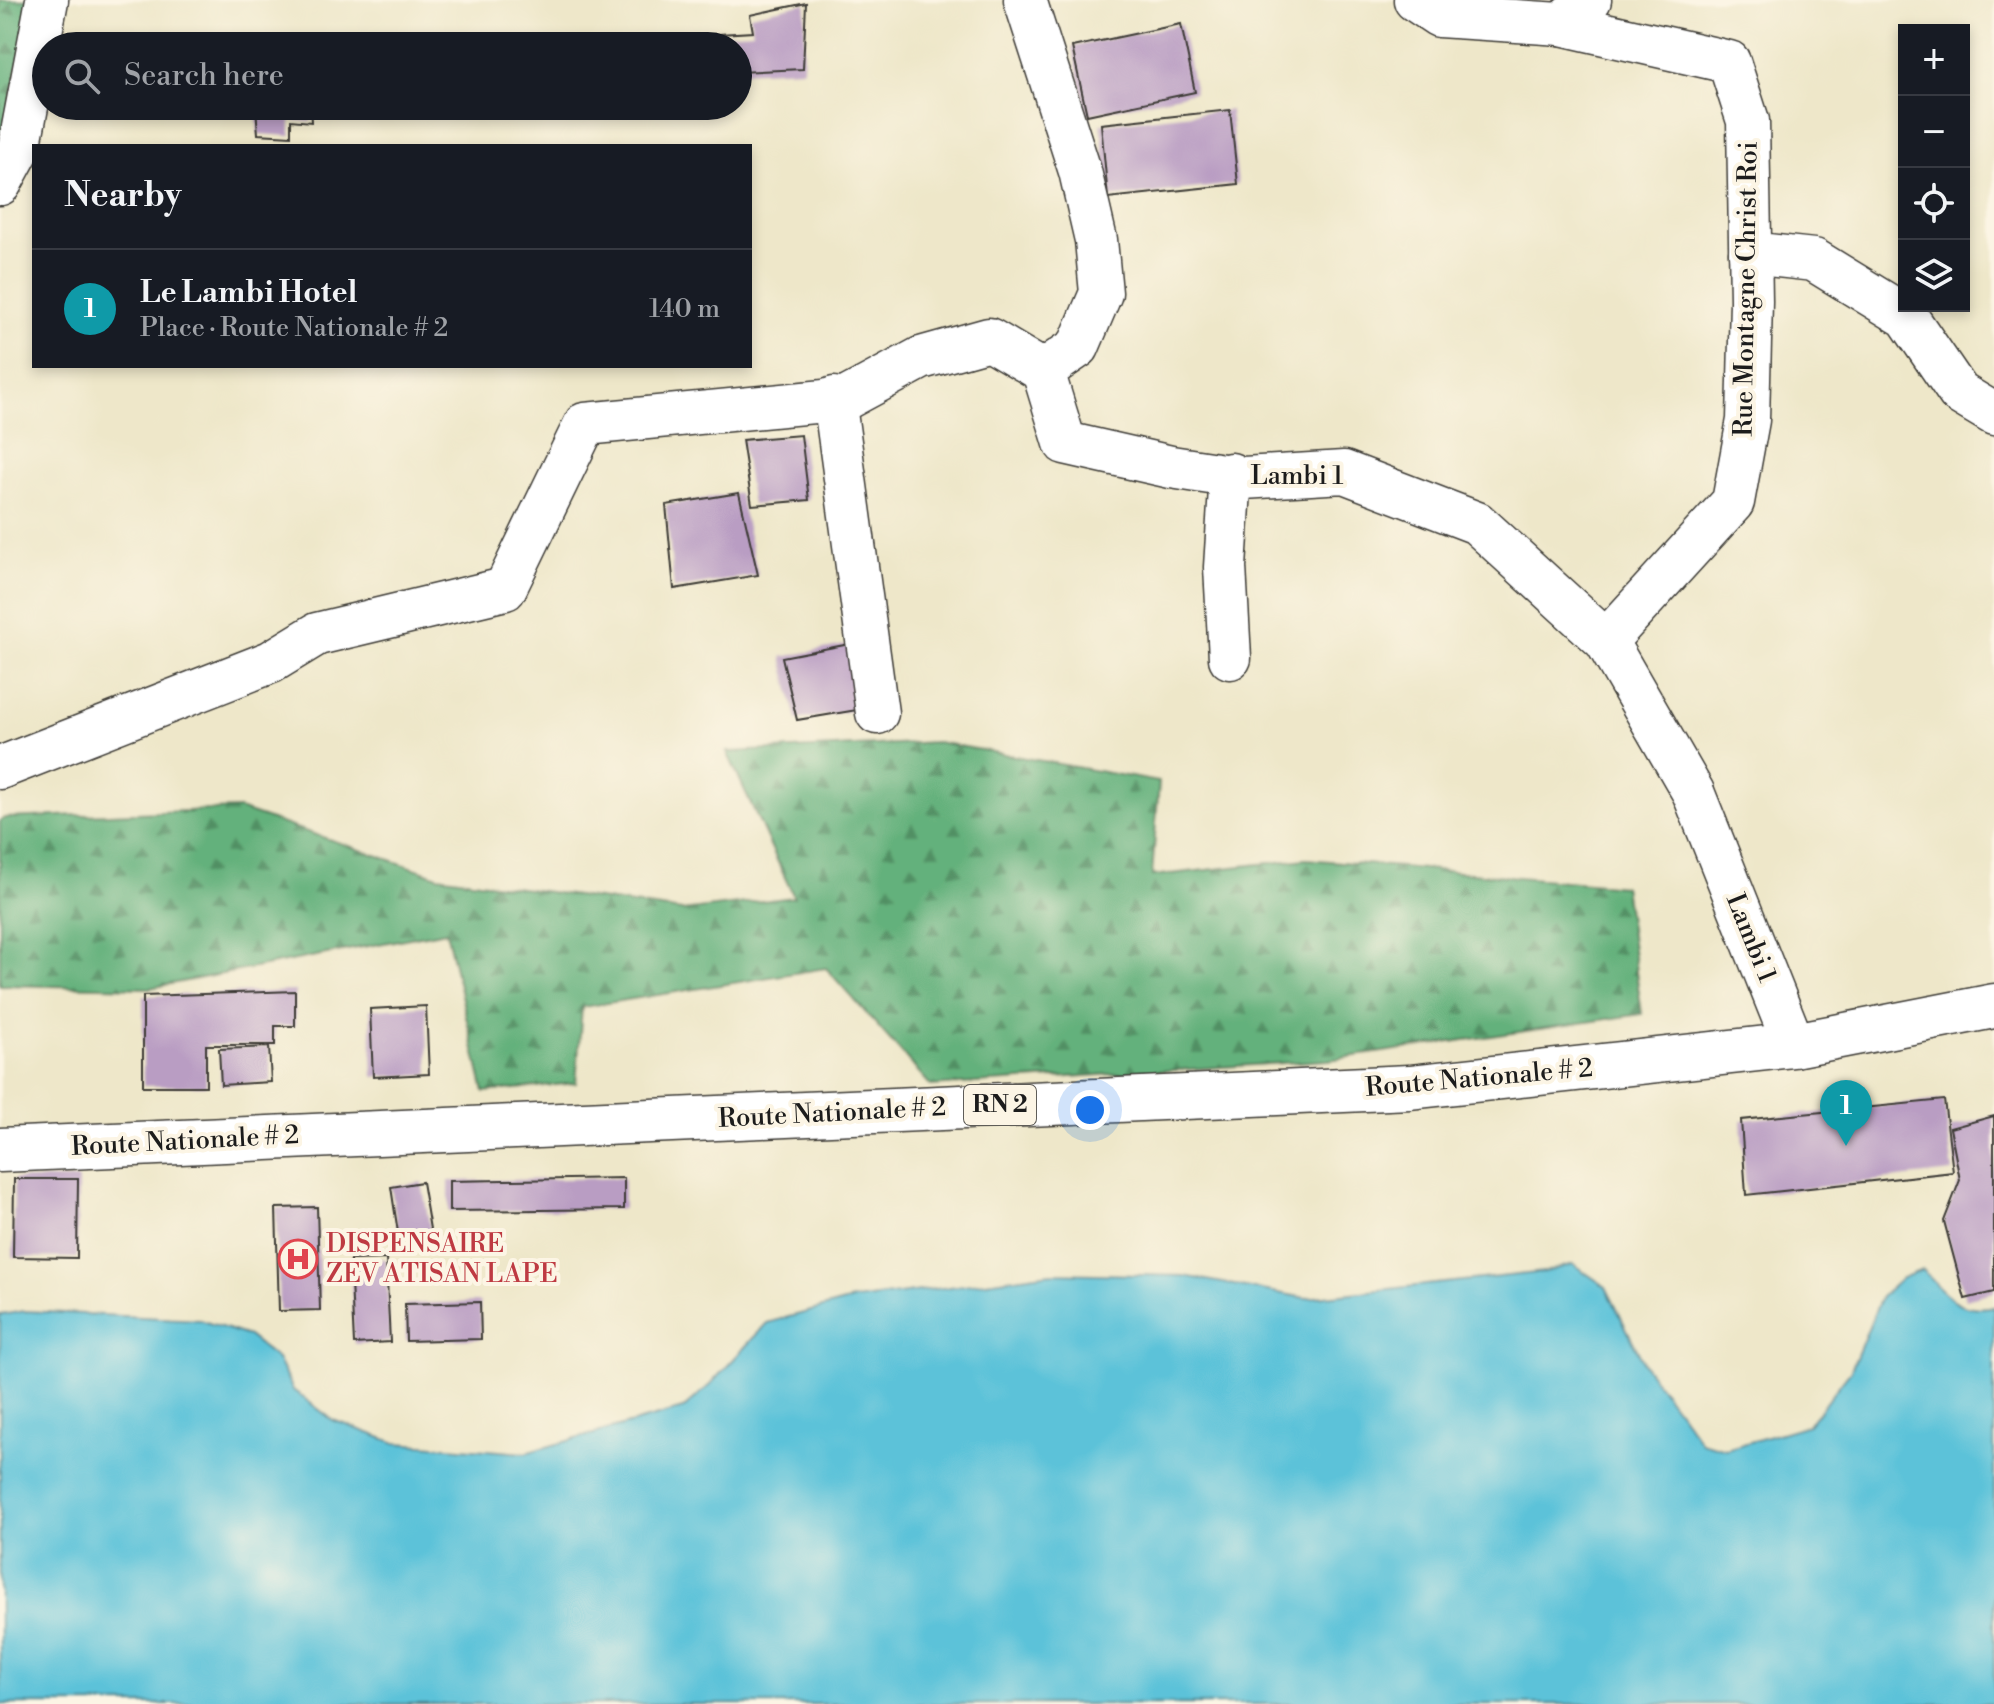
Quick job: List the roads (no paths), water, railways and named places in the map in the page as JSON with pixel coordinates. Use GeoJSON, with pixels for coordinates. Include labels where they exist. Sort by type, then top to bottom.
{"type":"FeatureCollection","features":[{"type":"Feature","properties":{"kind":"main road","name":"Route Nationale # 2"},"geometry":{"type":"LineString","coordinates":[[0,1150],[1410,1087],[1794,1045],[1994,1006]]}},
{"type":"Feature","properties":{"kind":"street"},"geometry":{"type":"LineString","coordinates":[[41,32],[47,0]]}},
{"type":"Feature","properties":{"kind":"street"},"geometry":{"type":"LineString","coordinates":[[0,768],[271,662],[317,634],[505,589],[585,424],[845,399],[921,358],[989,339],[1043,371],[1078,347],[1101,293],[1096,240],[1080,171],[1025,0]]}},
{"type":"Feature","properties":{"kind":"street"},"geometry":{"type":"LineString","coordinates":[[1415,0],[1439,16],[1576,12]]}},
{"type":"Feature","properties":{"kind":"street","name":"Rue Montagne Christ Roi"},"geometry":{"type":"LineString","coordinates":[[1576,12],[1729,62],[1748,121],[1748,420],[1733,502],[1606,641]]}},
{"type":"Feature","properties":{"kind":"street"},"geometry":{"type":"LineString","coordinates":[[0,184],[19,149],[32,80]]}},
{"type":"Feature","properties":{"kind":"street"},"geometry":{"type":"LineString","coordinates":[[1750,253],[1814,260],[1907,317],[1959,393],[1994,414]]}},
{"type":"Feature","properties":{"kind":"street","name":"Lambi 1"},"geometry":{"type":"LineString","coordinates":[[1043,371],[1065,443],[1171,467],[1243,478],[1344,472],[1477,523],[1606,641],[1693,792],[1794,1045]]}},
{"type":"Feature","properties":{"kind":"street"},"geometry":{"type":"LineString","coordinates":[[834,398],[877,713]]}},
{"type":"Feature","properties":{"kind":"street"},"geometry":{"type":"LineString","coordinates":[[1230,658],[1225,567],[1231,474]]}},
{"type":"Feature","properties":{"kind":"water"},"geometry":{"type":"Polygon","coordinates":[[[1573,1264],[1606,1287],[1646,1368],[1701,1442],[1726,1449],[1808,1425],[1851,1370],[1881,1297],[1902,1278],[1922,1270],[1946,1294],[1962,1304],[1981,1308],[1994,1306],[1994,1704],[0,1704],[0,1315],[25,1311],[200,1320],[248,1336],[277,1359],[293,1390],[333,1420],[396,1443],[525,1453],[683,1409],[710,1385],[767,1323],[848,1301],[1051,1273],[1184,1276],[1306,1298],[1545,1272],[1573,1264]]]}},
{"type":"Feature","properties":{"kind":"place","name":"Le Lambi Hotel"},"geometry":{"type":"Point","coordinates":[1846,1146]}},
{"type":"Feature","properties":{"kind":"place","name":"DISPENSAIRE ZEV ATISAN LAPE"},"geometry":{"type":"Point","coordinates":[298,1259]}}]}
